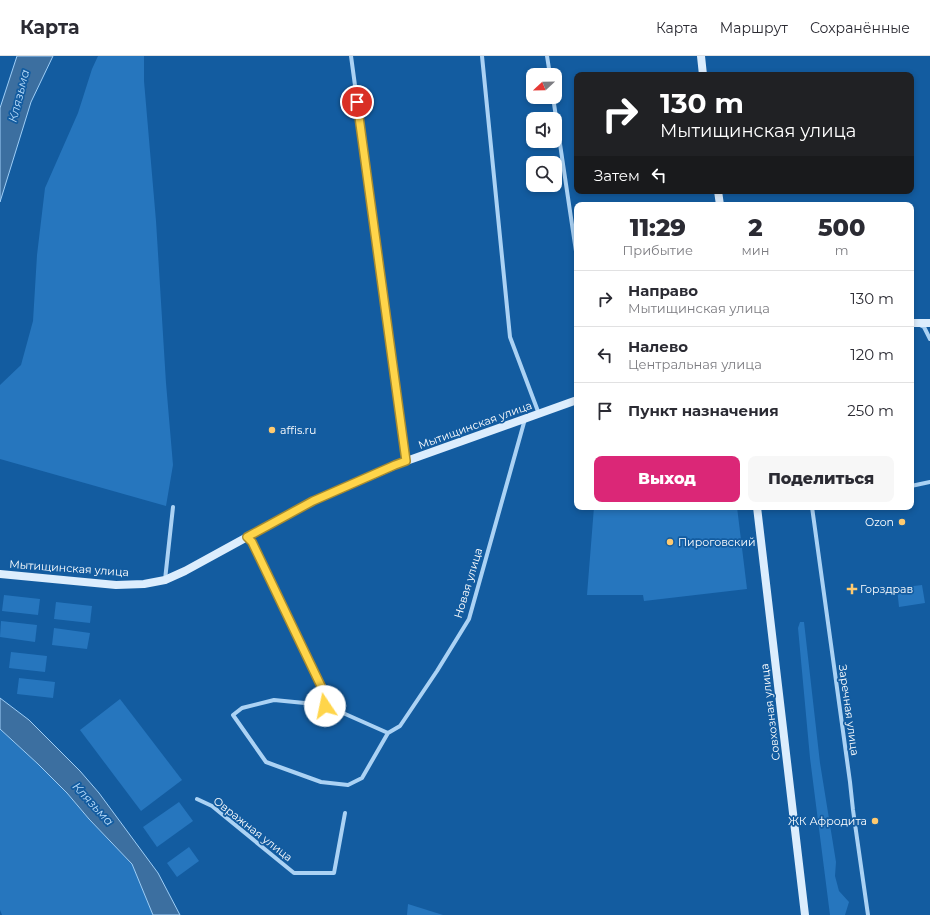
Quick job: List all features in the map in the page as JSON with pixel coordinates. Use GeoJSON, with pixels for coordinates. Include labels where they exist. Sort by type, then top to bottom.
{"type":"FeatureCollection","features":[{"type":"Feature","properties":{"kind":"street"},"geometry":{"type":"LineString","coordinates":[[350,56],[406,461]]}},
{"type":"Feature","properties":{"kind":"street"},"geometry":{"type":"LineString","coordinates":[[482,56],[510,337],[538,414]]}},
{"type":"Feature","properties":{"kind":"street"},"geometry":{"type":"LineString","coordinates":[[547,56],[549,68]]}},
{"type":"Feature","properties":{"kind":"street"},"geometry":{"type":"LineString","coordinates":[[701,56],[703,72]]}},
{"type":"Feature","properties":{"kind":"street"},"geometry":{"type":"LineString","coordinates":[[554,104],[574,238]]}},
{"type":"Feature","properties":{"kind":"street"},"geometry":{"type":"LineString","coordinates":[[915,323],[930,323]]}},
{"type":"Feature","properties":{"kind":"street"},"geometry":{"type":"LineString","coordinates":[[915,323],[924,327],[930,339]]}},
{"type":"Feature","properties":{"kind":"street","name":"Мытищинская улица"},"geometry":{"type":"LineString","coordinates":[[0,574],[116,585],[144,584],[165,580],[185,571],[313,501],[395,465],[574,401]]}},
{"type":"Feature","properties":{"kind":"street","name":"Новая улица"},"geometry":{"type":"LineString","coordinates":[[388,733],[400,726],[438,671],[469,619],[525,418]]}},
{"type":"Feature","properties":{"kind":"street"},"geometry":{"type":"LineString","coordinates":[[914,485],[930,482]]}},
{"type":"Feature","properties":{"kind":"street"},"geometry":{"type":"LineString","coordinates":[[165,580],[172,507]]}},
{"type":"Feature","properties":{"kind":"street","name":"Совхозная улица"},"geometry":{"type":"LineString","coordinates":[[757,510],[805,915]]}},
{"type":"Feature","properties":{"kind":"street","name":"Заречная улица"},"geometry":{"type":"LineString","coordinates":[[812,510],[868,915]]}},
{"type":"Feature","properties":{"kind":"street"},"geometry":{"type":"LineString","coordinates":[[247,537],[252,542],[321,686],[325,706]]}},
{"type":"Feature","properties":{"kind":"street"},"geometry":{"type":"LineString","coordinates":[[274,700],[325,706],[388,733],[362,778],[348,785],[320,782],[266,762],[233,714],[242,708],[274,700]]}},
{"type":"Feature","properties":{"kind":"street","name":"Овражная улица"},"geometry":{"type":"LineString","coordinates":[[197,799],[212,806],[294,873],[334,873],[345,813]]}},
{"type":"Feature","properties":{"kind":"shaded area"},"geometry":{"type":"Polygon","coordinates":[[[98,56],[144,56],[144,81],[156,221],[166,383],[173,465],[166,506],[0,459],[0,385],[21,365],[33,321],[37,255],[45,188],[78,113],[92,69],[98,56]]]}},
{"type":"Feature","properties":{"kind":"shaded area","name":"Пироговский"},"geometry":{"type":"Polygon","coordinates":[[[594,510],[737,510],[747,589],[644,601],[643,595],[587,595],[594,510]]]}},
{"type":"Feature","properties":{"kind":"shaded area"},"geometry":{"type":"Polygon","coordinates":[[[922,585],[925,603],[899,607],[897,588],[922,585]]]}},
{"type":"Feature","properties":{"kind":"shaded area"},"geometry":{"type":"Polygon","coordinates":[[[4,595],[40,599],[38,615],[2,611],[4,595]]]}},
{"type":"Feature","properties":{"kind":"shaded area"},"geometry":{"type":"Polygon","coordinates":[[[56,602],[92,606],[90,623],[54,619],[56,602]]]}},
{"type":"Feature","properties":{"kind":"shaded area"},"geometry":{"type":"Polygon","coordinates":[[[1,621],[37,625],[35,642],[0,637],[1,621]]]}},
{"type":"Feature","properties":{"kind":"shaded area"},"geometry":{"type":"Polygon","coordinates":[[[800,622],[804,622],[820,763],[836,862],[835,876],[839,891],[849,902],[845,915],[830,915],[810,758],[798,628],[800,622]]]}},
{"type":"Feature","properties":{"kind":"shaded area"},"geometry":{"type":"Polygon","coordinates":[[[54,628],[90,633],[87,649],[52,645],[54,628]]]}},
{"type":"Feature","properties":{"kind":"shaded area"},"geometry":{"type":"Polygon","coordinates":[[[11,652],[47,656],[45,672],[9,668],[11,652]]]}},
{"type":"Feature","properties":{"kind":"shaded area"},"geometry":{"type":"Polygon","coordinates":[[[19,678],[55,682],[53,698],[17,694],[19,678]]]}},
{"type":"Feature","properties":{"kind":"shaded area"},"geometry":{"type":"Polygon","coordinates":[[[120,699],[182,780],[141,811],[80,730],[120,699]]]}},
{"type":"Feature","properties":{"kind":"shaded area"},"geometry":{"type":"Polygon","coordinates":[[[0,729],[67,793],[89,819],[132,864],[153,915],[2,915],[0,910],[0,729]]]}},
{"type":"Feature","properties":{"kind":"shaded area"},"geometry":{"type":"Polygon","coordinates":[[[179,802],[193,821],[157,847],[143,827],[179,802]]]}},
{"type":"Feature","properties":{"kind":"shaded area"},"geometry":{"type":"Polygon","coordinates":[[[189,847],[199,861],[177,877],[167,863],[189,847]]]}},
{"type":"Feature","properties":{"kind":"shaded area"},"geometry":{"type":"Polygon","coordinates":[[[408,904],[443,915],[407,915],[408,904]]]}},
{"type":"Feature","properties":{"kind":"water","name":"Клязьма"},"geometry":{"type":"Polygon","coordinates":[[[17,56],[53,56],[31,102],[0,202],[0,108],[17,56]]]}},
{"type":"Feature","properties":{"kind":"water","name":"Клязьма"},"geometry":{"type":"Polygon","coordinates":[[[0,698],[29,720],[80,771],[99,793],[158,873],[180,915],[153,915],[132,864],[89,819],[67,793],[0,729],[0,698]]]}},
{"type":"Feature","properties":{"kind":"place","name":"affis.ru"},"geometry":{"type":"Point","coordinates":[272,430]}},
{"type":"Feature","properties":{"kind":"place","name":"Ozon"},"geometry":{"type":"Point","coordinates":[902,522]}},
{"type":"Feature","properties":{"kind":"place","name":"Пироговский"},"geometry":{"type":"Point","coordinates":[670,542]}},
{"type":"Feature","properties":{"kind":"place","name":"Горздрав"},"geometry":{"type":"Point","coordinates":[852,589]}},
{"type":"Feature","properties":{"kind":"place","name":"ЖК Афродита"},"geometry":{"type":"Point","coordinates":[875,821]}},
{"type":"Feature","properties":{"kind":"route"},"geometry":{"type":"LineString","coordinates":[[325,706],[321,686],[252,542],[247,537],[313,501],[406,461],[357,102]]}}]}
